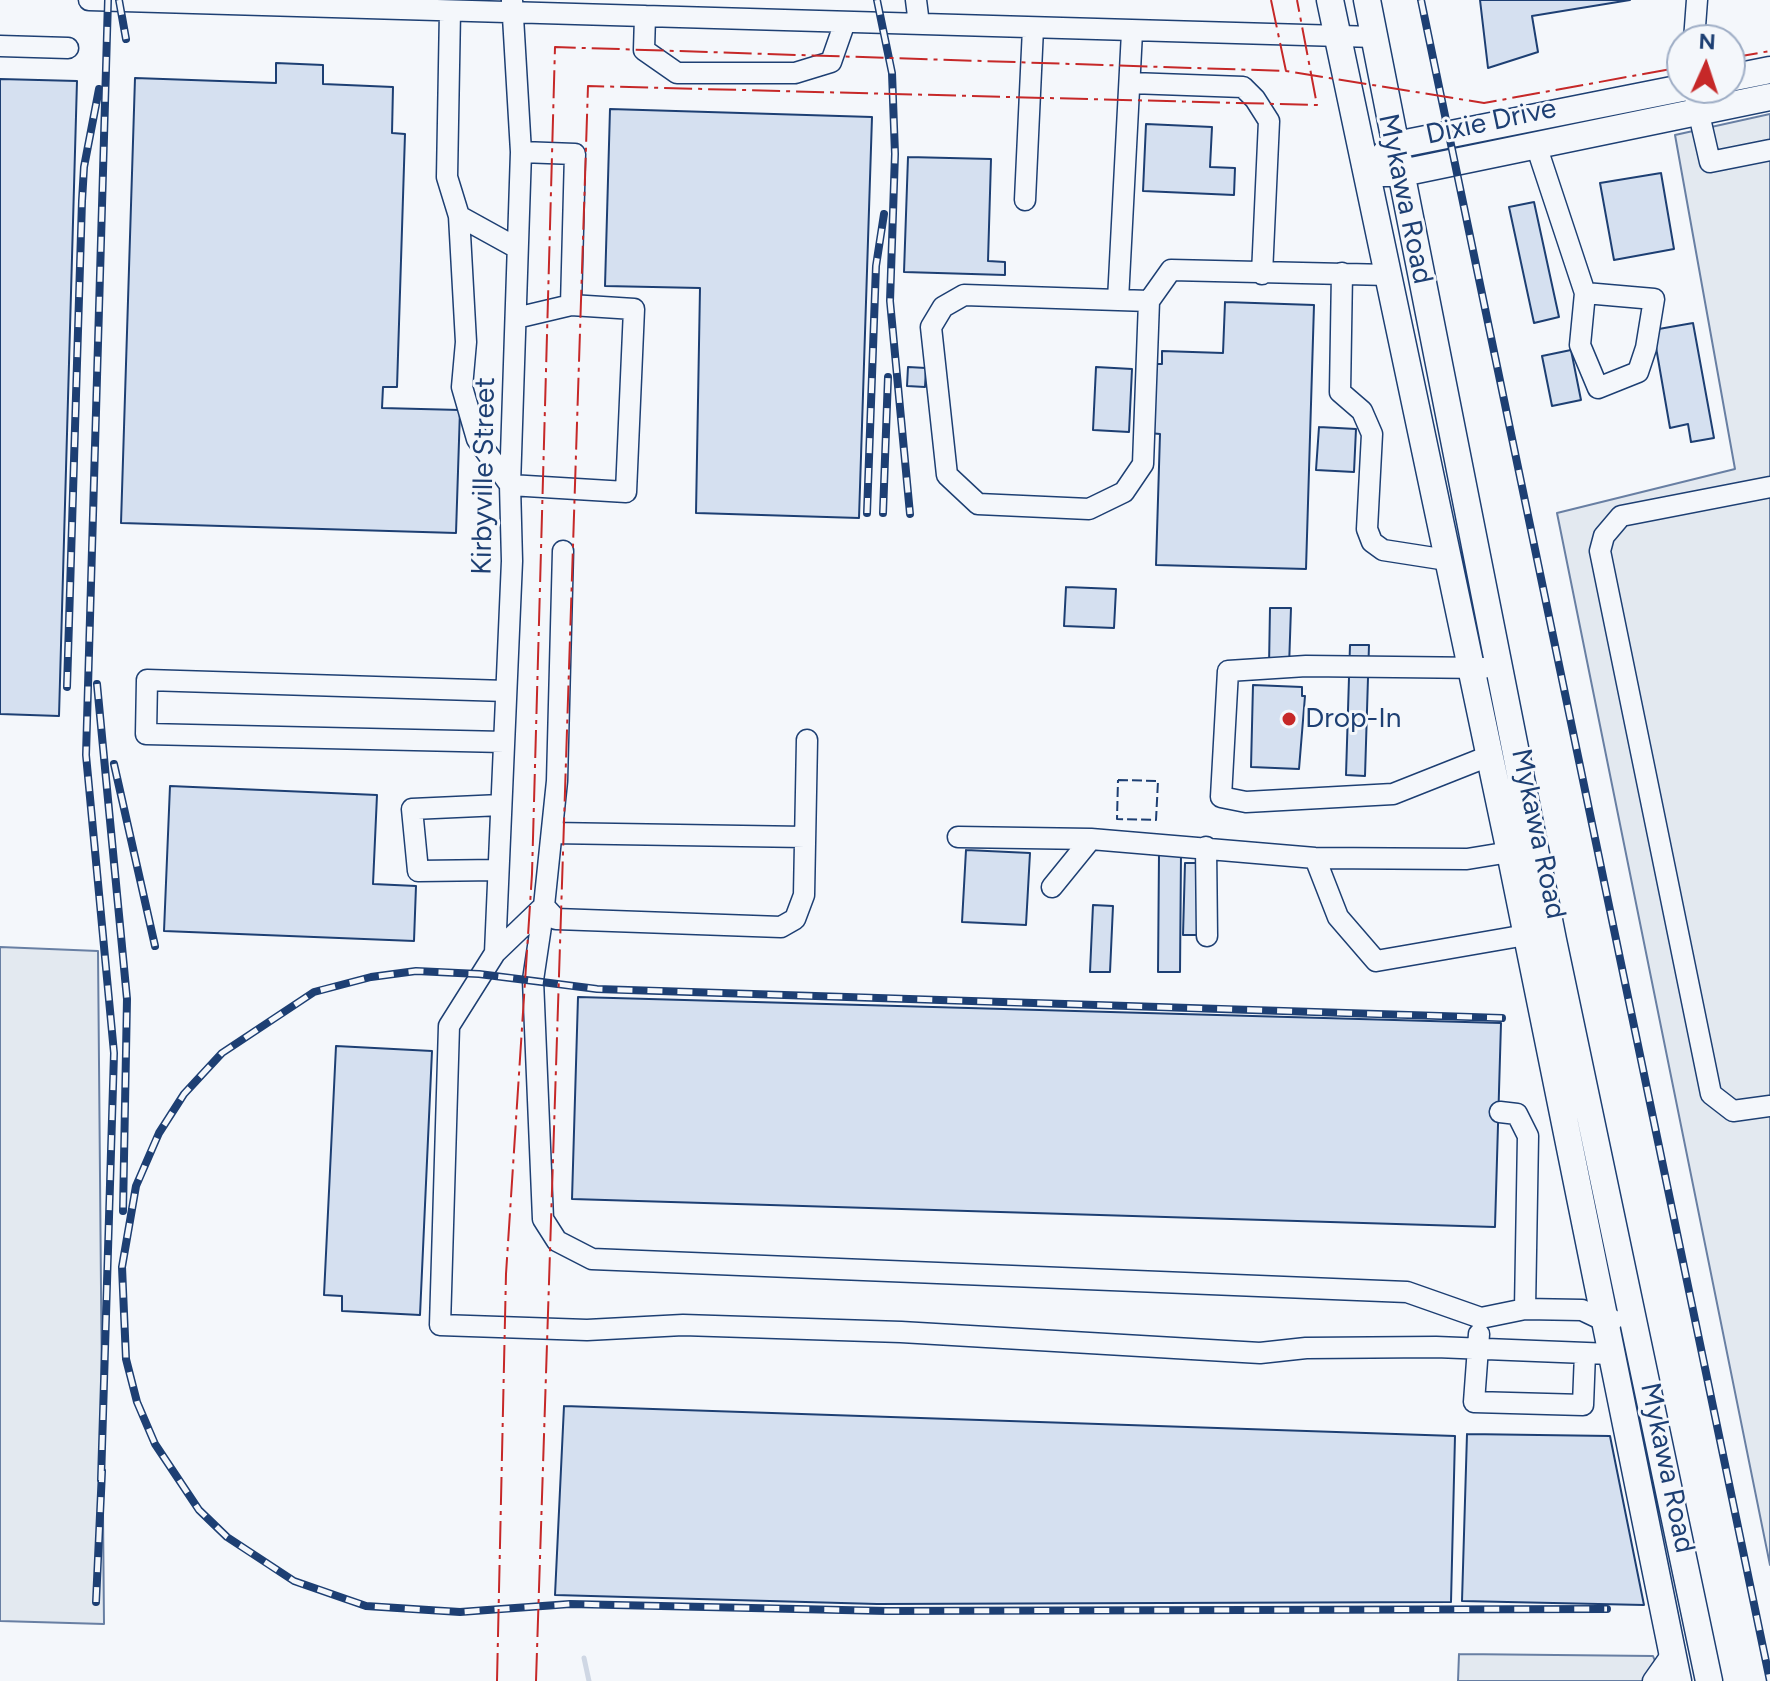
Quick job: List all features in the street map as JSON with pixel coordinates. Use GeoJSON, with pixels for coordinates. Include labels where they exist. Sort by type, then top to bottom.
{"type":"FeatureCollection","features":[{"type":"Feature","properties":{"kind":"main road","name":"Mykawa Road"},"geometry":{"type":"LineString","coordinates":[[1330,0],[1364,172],[1389,275],[1436,560],[1471,669],[1489,756],[1523,849],[1633,1320],[1709,1681]]}},
{"type":"Feature","properties":{"kind":"main road","name":"Mykawa Road"},"geometry":{"type":"LineString","coordinates":[[1367,0],[1500,667],[1523,849],[1526,935],[1678,1681]]}},
{"type":"Feature","properties":{"kind":"main road"},"geometry":{"type":"LineString","coordinates":[[1746,75],[1770,70]]}},
{"type":"Feature","properties":{"kind":"main road","name":"Dixie Drive"},"geometry":{"type":"LineString","coordinates":[[1364,172],[1396,145],[1666,91]]}},
{"type":"Feature","properties":{"kind":"main road","name":"Dixie Drive"},"geometry":{"type":"LineString","coordinates":[[1746,98],[1770,97]]}},
{"type":"Feature","properties":{"kind":"main road","name":"Dixie Drive"},"geometry":{"type":"LineString","coordinates":[[1364,172],[1402,173],[1536,145],[1682,104]]}},
{"type":"Feature","properties":{"kind":"street"},"geometry":{"type":"LineString","coordinates":[[89,0],[421,5],[450,11],[514,6],[645,16],[1375,37]]}},
{"type":"Feature","properties":{"kind":"street"},"geometry":{"type":"LineString","coordinates":[[916,0],[919,24]]}},
{"type":"Feature","properties":{"kind":"street"},"geometry":{"type":"LineString","coordinates":[[1695,24],[1697,0]]}},
{"type":"Feature","properties":{"kind":"street","name":"Kirbyville Street"},"geometry":{"type":"LineString","coordinates":[[495,953],[512,561],[510,485],[521,152],[514,6]]}},
{"type":"Feature","properties":{"kind":"street"},"geometry":{"type":"LineString","coordinates":[[450,11],[447,177],[459,216],[466,342],[462,387],[477,439],[510,485],[626,492],[634,309],[571,305],[516,318]]}},
{"type":"Feature","properties":{"kind":"street"},"geometry":{"type":"LineString","coordinates":[[645,16],[644,50],[677,73],[795,73],[831,62],[845,22]]}},
{"type":"Feature","properties":{"kind":"street"},"geometry":{"type":"LineString","coordinates":[[1025,200],[1033,28]]}},
{"type":"Feature","properties":{"kind":"street"},"geometry":{"type":"LineString","coordinates":[[1118,300],[1132,32]]}},
{"type":"Feature","properties":{"kind":"street"},"geometry":{"type":"LineString","coordinates":[[0,46],[68,48]]}},
{"type":"Feature","properties":{"kind":"street"},"geometry":{"type":"LineString","coordinates":[[1131,83],[1243,87],[1255,99],[1269,121],[1262,274]]}},
{"type":"Feature","properties":{"kind":"street"},"geometry":{"type":"LineString","coordinates":[[1697,104],[1710,162],[1770,150]]}},
{"type":"Feature","properties":{"kind":"street"},"geometry":{"type":"LineString","coordinates":[[1536,145],[1585,293],[1580,345],[1598,388],[1638,372],[1646,348],[1654,299],[1585,293]]}},
{"type":"Feature","properties":{"kind":"street"},"geometry":{"type":"LineString","coordinates":[[521,152],[575,154],[571,305]]}},
{"type":"Feature","properties":{"kind":"street"},"geometry":{"type":"LineString","coordinates":[[459,216],[517,248]]}},
{"type":"Feature","properties":{"kind":"street"},"geometry":{"type":"LineString","coordinates":[[1149,301],[964,295],[943,307],[931,327],[947,475],[978,504],[1089,509],[1124,492],[1143,464],[1149,301],[1171,270],[1389,275]]}},
{"type":"Feature","properties":{"kind":"street"},"geometry":{"type":"LineString","coordinates":[[1342,273],[1340,392],[1362,411],[1372,434],[1367,529],[1372,542],[1383,550],[1436,560]]}},
{"type":"Feature","properties":{"kind":"street"},"geometry":{"type":"LineString","coordinates":[[1770,487],[1621,516],[1604,536],[1600,551],[1711,1094],[1733,1111],[1770,1106]]}},
{"type":"Feature","properties":{"kind":"street"},"geometry":{"type":"LineString","coordinates":[[563,551],[557,781],[533,980],[543,1219],[557,1241],[592,1259],[1407,1292],[1481,1318],[1525,1309],[1582,1310],[1603,1320],[1633,1320]]}},
{"type":"Feature","properties":{"kind":"street"},"geometry":{"type":"LineString","coordinates":[[1489,756],[1393,794],[1246,802],[1221,797],[1228,671],[1306,666],[1500,667]]}},
{"type":"Feature","properties":{"kind":"street"},"geometry":{"type":"LineString","coordinates":[[504,742],[146,734],[147,680],[506,691]]}},
{"type":"Feature","properties":{"kind":"street"},"geometry":{"type":"LineString","coordinates":[[544,906],[556,919],[781,927],[795,919],[804,895],[807,740]]}},
{"type":"Feature","properties":{"kind":"street"},"geometry":{"type":"LineString","coordinates":[[498,870],[418,871],[412,809],[501,805]]}},
{"type":"Feature","properties":{"kind":"street"},"geometry":{"type":"LineString","coordinates":[[552,833],[805,837]]}},
{"type":"Feature","properties":{"kind":"street"},"geometry":{"type":"LineString","coordinates":[[958,837],[1091,839],[1315,858],[1467,859],[1523,849]]}},
{"type":"Feature","properties":{"kind":"street"},"geometry":{"type":"LineString","coordinates":[[1052,887],[1091,839]]}},
{"type":"Feature","properties":{"kind":"street"},"geometry":{"type":"LineString","coordinates":[[1206,847],[1207,936]]}},
{"type":"Feature","properties":{"kind":"street"},"geometry":{"type":"LineString","coordinates":[[1315,858],[1338,917],[1376,961],[1526,935]]}},
{"type":"Feature","properties":{"kind":"street"},"geometry":{"type":"LineString","coordinates":[[544,906],[495,953],[449,1026],[440,1325],[587,1330],[683,1325],[901,1332],[1260,1353],[1306,1348],[1476,1347],[1611,1354]]}},
{"type":"Feature","properties":{"kind":"street"},"geometry":{"type":"LineString","coordinates":[[1500,1112],[1517,1114],[1528,1136],[1525,1309]]}},
{"type":"Feature","properties":{"kind":"street"},"geometry":{"type":"LineString","coordinates":[[1481,1318],[1476,1347],[1474,1402],[1583,1405],[1585,1353]]}},
{"type":"Feature","properties":{"kind":"street"},"geometry":{"type":"LineString","coordinates":[[1653,1681],[1672,1654]]}},
{"type":"Feature","properties":{"kind":"shaded area"},"geometry":{"type":"Polygon","coordinates":[[[1770,114],[1770,1565],[1557,513],[1735,469],[1675,135],[1770,114]]]}},
{"type":"Feature","properties":{"kind":"shaded area"},"geometry":{"type":"Polygon","coordinates":[[[0,947],[98,951],[104,1624],[0,1621],[0,947]]]}},
{"type":"Feature","properties":{"kind":"shaded area"},"geometry":{"type":"Polygon","coordinates":[[[1459,1654],[1653,1656],[1655,1661],[1643,1681],[1458,1681],[1459,1654]]]}},
{"type":"Feature","properties":{"kind":"building"},"geometry":{"type":"Polygon","coordinates":[[[1480,0],[1630,0],[1532,16],[1538,52],[1488,68],[1480,0]]]}},
{"type":"Feature","properties":{"kind":"building"},"geometry":{"type":"Polygon","coordinates":[[[276,63],[323,65],[323,84],[393,87],[392,133],[405,134],[397,387],[383,387],[382,408],[460,410],[456,533],[121,523],[135,78],[276,83],[276,63]]]}},
{"type":"Feature","properties":{"kind":"building"},"geometry":{"type":"Polygon","coordinates":[[[0,79],[77,81],[59,716],[0,714],[0,79]]]}},
{"type":"Feature","properties":{"kind":"building"},"geometry":{"type":"Polygon","coordinates":[[[610,109],[872,117],[859,518],[696,513],[700,288],[605,286],[610,109]]]}},
{"type":"Feature","properties":{"kind":"building"},"geometry":{"type":"Polygon","coordinates":[[[1146,124],[1212,127],[1210,167],[1235,168],[1234,195],[1143,191],[1146,124]]]}},
{"type":"Feature","properties":{"kind":"building"},"geometry":{"type":"Polygon","coordinates":[[[908,157],[991,159],[988,261],[1005,262],[1005,275],[904,272],[908,157]]]}},
{"type":"Feature","properties":{"kind":"building"},"geometry":{"type":"Polygon","coordinates":[[[1661,173],[1674,249],[1614,260],[1600,183],[1661,173]]]}},
{"type":"Feature","properties":{"kind":"building"},"geometry":{"type":"Polygon","coordinates":[[[1534,202],[1559,317],[1534,323],[1509,207],[1534,202]]]}},
{"type":"Feature","properties":{"kind":"building"},"geometry":{"type":"Polygon","coordinates":[[[1225,302],[1314,305],[1306,569],[1156,565],[1160,434],[1149,433],[1151,364],[1162,364],[1162,351],[1223,353],[1225,302]]]}},
{"type":"Feature","properties":{"kind":"building"},"geometry":{"type":"Polygon","coordinates":[[[1693,323],[1714,438],[1691,442],[1688,424],[1670,428],[1653,330],[1693,323]]]}},
{"type":"Feature","properties":{"kind":"building"},"geometry":{"type":"Polygon","coordinates":[[[1571,350],[1581,400],[1552,406],[1542,356],[1571,350]]]}},
{"type":"Feature","properties":{"kind":"building"},"geometry":{"type":"Polygon","coordinates":[[[908,367],[926,368],[925,387],[907,386],[908,367]]]}},
{"type":"Feature","properties":{"kind":"building"},"geometry":{"type":"Polygon","coordinates":[[[1096,367],[1132,369],[1129,432],[1093,430],[1096,367]]]}},
{"type":"Feature","properties":{"kind":"building"},"geometry":{"type":"Polygon","coordinates":[[[1319,427],[1356,429],[1354,472],[1316,470],[1319,427]]]}},
{"type":"Feature","properties":{"kind":"building"},"geometry":{"type":"Polygon","coordinates":[[[1066,587],[1116,589],[1114,628],[1064,626],[1066,587]]]}},
{"type":"Feature","properties":{"kind":"building"},"geometry":{"type":"Polygon","coordinates":[[[1270,608],[1291,608],[1289,667],[1269,666],[1270,608]]]}},
{"type":"Feature","properties":{"kind":"building"},"geometry":{"type":"Polygon","coordinates":[[[1350,645],[1369,645],[1365,776],[1346,775],[1350,645]]]}},
{"type":"Feature","properties":{"kind":"building"},"geometry":{"type":"Polygon","coordinates":[[[1253,685],[1302,687],[1302,696],[1305,696],[1299,769],[1251,767],[1253,685]]]}},
{"type":"Feature","properties":{"kind":"building"},"geometry":{"type":"Polygon","coordinates":[[[170,786],[377,795],[373,884],[416,886],[414,941],[164,931],[170,786]]]}},
{"type":"Feature","properties":{"kind":"building"},"geometry":{"type":"Polygon","coordinates":[[[966,850],[1030,853],[1026,925],[962,922],[966,850]]]}},
{"type":"Feature","properties":{"kind":"building"},"geometry":{"type":"Polygon","coordinates":[[[1159,854],[1181,854],[1180,972],[1158,972],[1159,854]]]}},
{"type":"Feature","properties":{"kind":"building"},"geometry":{"type":"Polygon","coordinates":[[[1185,863],[1202,863],[1200,935],[1183,935],[1185,863]]]}},
{"type":"Feature","properties":{"kind":"building"},"geometry":{"type":"Polygon","coordinates":[[[1093,905],[1113,906],[1110,972],[1090,972],[1093,905]]]}},
{"type":"Feature","properties":{"kind":"building"},"geometry":{"type":"Polygon","coordinates":[[[578,997],[1501,1023],[1495,1227],[572,1199],[578,997]]]}},
{"type":"Feature","properties":{"kind":"building"},"geometry":{"type":"Polygon","coordinates":[[[336,1046],[432,1051],[420,1315],[342,1311],[342,1296],[324,1295],[336,1046]]]}},
{"type":"Feature","properties":{"kind":"building"},"geometry":{"type":"Polygon","coordinates":[[[564,1406],[1455,1436],[1451,1602],[877,1604],[555,1595],[564,1406]]]}},
{"type":"Feature","properties":{"kind":"building"},"geometry":{"type":"Polygon","coordinates":[[[1467,1434],[1610,1436],[1644,1605],[1462,1601],[1467,1434]]]}},
{"type":"Feature","properties":{"kind":"waterway"},"geometry":{"type":"LineString","coordinates":[[584,1658],[589,1681]]}},
{"type":"Feature","properties":{"kind":"railway"},"geometry":{"type":"LineString","coordinates":[[101,1480],[114,1053],[86,755],[108,0]]}},
{"type":"Feature","properties":{"kind":"railway"},"geometry":{"type":"LineString","coordinates":[[119,0],[126,39]]}},
{"type":"Feature","properties":{"kind":"railway"},"geometry":{"type":"LineString","coordinates":[[877,0],[892,73],[895,154],[890,301],[910,514]]}},
{"type":"Feature","properties":{"kind":"railway"},"geometry":{"type":"LineString","coordinates":[[1421,0],[1770,1681]]}},
{"type":"Feature","properties":{"kind":"railway"},"geometry":{"type":"LineString","coordinates":[[67,687],[82,201],[84,167],[99,89]]}},
{"type":"Feature","properties":{"kind":"railway"},"geometry":{"type":"LineString","coordinates":[[867,513],[876,266],[884,214]]}},
{"type":"Feature","properties":{"kind":"railway"},"geometry":{"type":"LineString","coordinates":[[883,513],[888,377]]}},
{"type":"Feature","properties":{"kind":"railway"},"geometry":{"type":"LineString","coordinates":[[97,684],[127,999],[123,1211]]}},
{"type":"Feature","properties":{"kind":"railway"},"geometry":{"type":"LineString","coordinates":[[114,764],[155,946]]}},
{"type":"Feature","properties":{"kind":"railway"},"geometry":{"type":"LineString","coordinates":[[1502,1018],[597,989],[479,974],[416,971],[371,977],[314,992],[222,1053],[184,1094],[159,1133],[136,1186],[122,1267],[126,1359],[137,1402],[155,1444],[199,1510],[227,1537],[294,1581],[366,1606],[460,1612],[570,1604],[887,1611],[1607,1609]]}},
{"type":"Feature","properties":{"kind":"railway"},"geometry":{"type":"LineString","coordinates":[[96,1602],[102,1471]]}},
{"type":"Feature","properties":{"kind":"fence"},"geometry":{"type":"LineString","coordinates":[[1118,780],[1158,781],[1156,820],[1117,819],[1118,780]]}},
{"type":"Feature","properties":{"kind":"power"},"geometry":{"type":"LineString","coordinates":[[1271,0],[1286,71]]}},
{"type":"Feature","properties":{"kind":"power"},"geometry":{"type":"LineString","coordinates":[[536,1681],[588,86],[1317,105],[1297,0]]}},
{"type":"Feature","properties":{"kind":"power"},"geometry":{"type":"LineString","coordinates":[[497,1681],[506,1274],[532,874],[555,47],[1286,71],[1484,103],[1666,70]]}},
{"type":"Feature","properties":{"kind":"power"},"geometry":{"type":"LineString","coordinates":[[1746,55],[1770,51]]}},
{"type":"Feature","properties":{"kind":"place","name":"Drop-In"},"geometry":{"type":"Point","coordinates":[1289,719]}}]}
